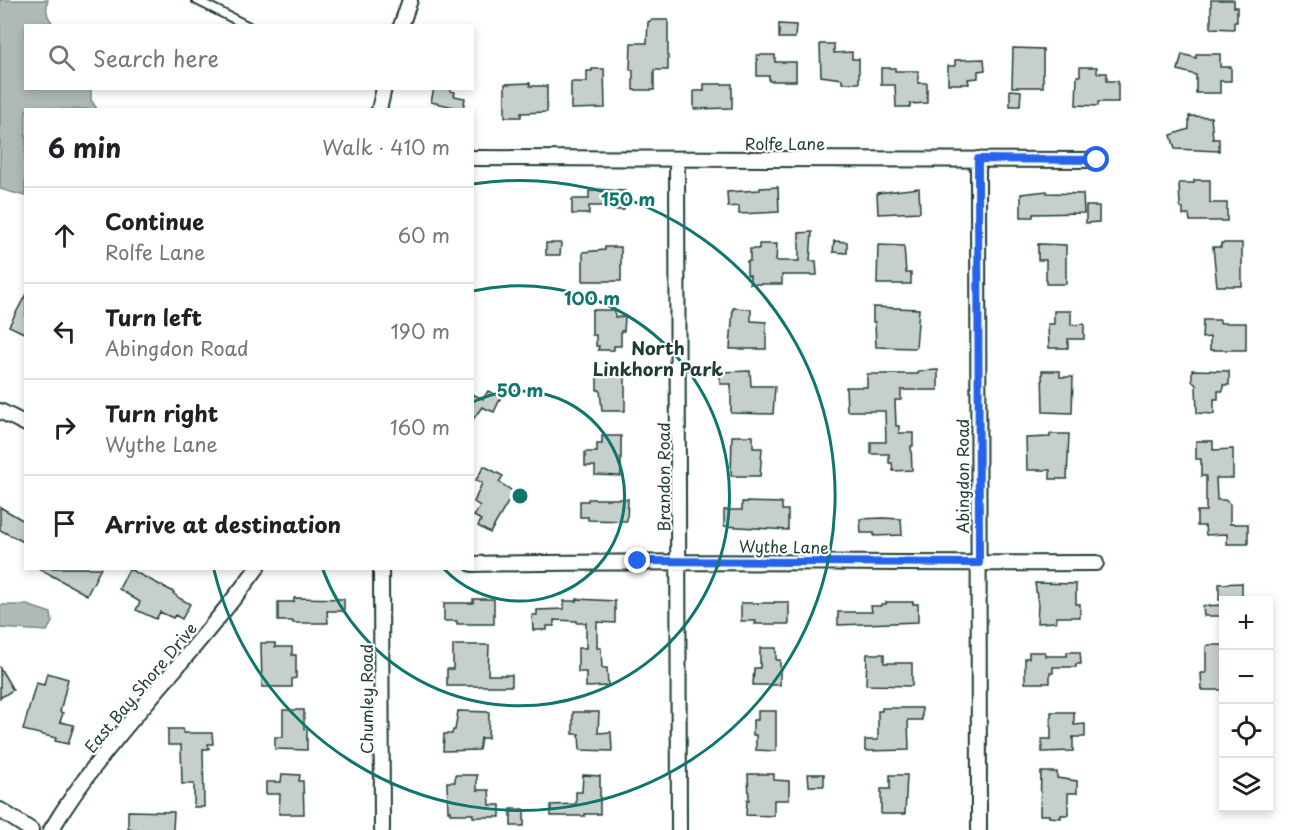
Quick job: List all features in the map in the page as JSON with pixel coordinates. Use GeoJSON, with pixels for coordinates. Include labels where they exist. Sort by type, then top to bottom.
{"type":"FeatureCollection","features":[{"type":"Feature","properties":{"kind":"street"},"geometry":{"type":"LineString","coordinates":[[402,24],[410,0]]}},
{"type":"Feature","properties":{"kind":"street"},"geometry":{"type":"LineString","coordinates":[[379,108],[384,90]]}},
{"type":"Feature","properties":{"kind":"street","name":"Rolfe Lane"},"geometry":{"type":"LineString","coordinates":[[474,158],[1097,160]]}},
{"type":"Feature","properties":{"kind":"street","name":"Brandon Road"},"geometry":{"type":"LineString","coordinates":[[676,159],[679,830]]}},
{"type":"Feature","properties":{"kind":"street","name":"Abingdon Road"},"geometry":{"type":"LineString","coordinates":[[978,159],[979,830]]}},
{"type":"Feature","properties":{"kind":"street"},"geometry":{"type":"LineString","coordinates":[[0,411],[24,423]]}},
{"type":"Feature","properties":{"kind":"street","name":"Wythe Lane"},"geometry":{"type":"LineString","coordinates":[[474,564],[679,561],[1096,563]]}},
{"type":"Feature","properties":{"kind":"street","name":"East Bay Shore Drive"},"geometry":{"type":"LineString","coordinates":[[51,830],[96,765],[187,657],[255,570]]}},
{"type":"Feature","properties":{"kind":"street","name":"Chumley Road"},"geometry":{"type":"LineString","coordinates":[[381,570],[382,830]]}},
{"type":"Feature","properties":{"kind":"street"},"geometry":{"type":"LineString","coordinates":[[0,810],[31,830]]}},
{"type":"Feature","properties":{"kind":"lane"},"geometry":{"type":"LineString","coordinates":[[196,0],[244,24]]}},
{"type":"Feature","properties":{"kind":"shaded area"},"geometry":{"type":"Polygon","coordinates":[[[0,0],[48,0],[47,14],[53,24],[24,24],[24,90],[91,90],[91,100],[96,108],[24,108],[24,196],[0,189],[0,0]]]}},
{"type":"Feature","properties":{"kind":"shaded area"},"geometry":{"type":"Polygon","coordinates":[[[0,605],[27,605],[51,613],[52,622],[47,631],[0,628],[0,605]]]}},
{"type":"Feature","properties":{"kind":"building"},"geometry":{"type":"Polygon","coordinates":[[[1211,0],[1234,0],[1234,7],[1237,7],[1237,22],[1234,22],[1234,29],[1211,28],[1211,0]]]}},
{"type":"Feature","properties":{"kind":"building"},"geometry":{"type":"Polygon","coordinates":[[[668,20],[668,70],[654,70],[654,90],[633,90],[633,70],[630,70],[631,43],[647,43],[648,22],[668,20]]]}},
{"type":"Feature","properties":{"kind":"building"},"geometry":{"type":"Polygon","coordinates":[[[779,24],[796,25],[795,38],[779,38],[779,24]]]}},
{"type":"Feature","properties":{"kind":"building"},"geometry":{"type":"Polygon","coordinates":[[[820,44],[834,44],[834,53],[852,52],[852,59],[859,59],[859,83],[842,83],[842,79],[821,76],[820,44]]]}},
{"type":"Feature","properties":{"kind":"building"},"geometry":{"type":"Polygon","coordinates":[[[1013,48],[1043,49],[1043,87],[1012,87],[1013,48]]]}},
{"type":"Feature","properties":{"kind":"building"},"geometry":{"type":"Polygon","coordinates":[[[1182,54],[1196,58],[1196,54],[1220,54],[1220,67],[1231,67],[1231,81],[1220,81],[1220,93],[1196,93],[1196,75],[1178,70],[1182,54]]]}},
{"type":"Feature","properties":{"kind":"building"},"geometry":{"type":"Polygon","coordinates":[[[757,55],[775,55],[775,62],[796,62],[796,81],[769,81],[769,76],[757,76],[757,55]]]}},
{"type":"Feature","properties":{"kind":"building"},"geometry":{"type":"Polygon","coordinates":[[[984,59],[985,70],[978,71],[978,78],[968,79],[969,84],[948,84],[948,66],[955,66],[955,60],[984,59]]]}},
{"type":"Feature","properties":{"kind":"building"},"geometry":{"type":"Polygon","coordinates":[[[1080,67],[1097,67],[1097,73],[1107,73],[1107,81],[1118,81],[1118,102],[1098,102],[1098,106],[1076,105],[1077,76],[1080,76],[1080,67]]]}},
{"type":"Feature","properties":{"kind":"building"},"geometry":{"type":"Polygon","coordinates":[[[881,68],[895,68],[895,71],[918,71],[918,83],[927,83],[927,103],[896,107],[895,85],[881,85],[881,68]]]}},
{"type":"Feature","properties":{"kind":"building"},"geometry":{"type":"Polygon","coordinates":[[[592,69],[604,69],[605,108],[571,109],[571,82],[587,82],[587,71],[592,71],[592,69]]]}},
{"type":"Feature","properties":{"kind":"building"},"geometry":{"type":"Polygon","coordinates":[[[530,83],[530,86],[547,86],[547,112],[521,113],[521,117],[505,117],[505,84],[530,83]]]}},
{"type":"Feature","properties":{"kind":"building"},"geometry":{"type":"Polygon","coordinates":[[[704,84],[732,84],[732,108],[694,109],[694,91],[704,91],[704,84]]]}},
{"type":"Feature","properties":{"kind":"building"},"geometry":{"type":"Polygon","coordinates":[[[434,90],[450,90],[455,92],[454,96],[465,98],[463,108],[431,102],[434,90]]]}},
{"type":"Feature","properties":{"kind":"building"},"geometry":{"type":"Polygon","coordinates":[[[1010,90],[1021,91],[1020,106],[1010,106],[1010,90]]]}},
{"type":"Feature","properties":{"kind":"building"},"geometry":{"type":"Polygon","coordinates":[[[1189,116],[1211,117],[1213,139],[1219,139],[1219,151],[1175,149],[1171,135],[1189,129],[1189,116]]]}},
{"type":"Feature","properties":{"kind":"building"},"geometry":{"type":"Polygon","coordinates":[[[1194,180],[1210,180],[1210,203],[1227,203],[1227,221],[1190,221],[1189,215],[1183,215],[1183,209],[1180,207],[1179,183],[1194,183],[1194,180]]]}},
{"type":"Feature","properties":{"kind":"building"},"geometry":{"type":"Polygon","coordinates":[[[778,187],[779,212],[739,214],[739,206],[728,207],[727,192],[778,187]]]}},
{"type":"Feature","properties":{"kind":"building"},"geometry":{"type":"Polygon","coordinates":[[[919,188],[920,212],[878,214],[877,193],[919,188]]]}},
{"type":"Feature","properties":{"kind":"building"},"geometry":{"type":"Polygon","coordinates":[[[594,189],[625,191],[624,210],[612,210],[612,206],[589,206],[589,214],[572,214],[572,199],[589,199],[589,191],[594,191],[594,189]]]}},
{"type":"Feature","properties":{"kind":"building"},"geometry":{"type":"Polygon","coordinates":[[[1047,191],[1047,193],[1083,194],[1084,213],[1033,214],[1033,217],[1021,217],[1021,194],[1047,191]]]}},
{"type":"Feature","properties":{"kind":"building"},"geometry":{"type":"Polygon","coordinates":[[[1086,206],[1099,206],[1099,222],[1086,223],[1086,206]]]}},
{"type":"Feature","properties":{"kind":"building"},"geometry":{"type":"Polygon","coordinates":[[[812,232],[810,261],[816,261],[817,275],[782,275],[782,284],[750,284],[750,275],[747,275],[747,261],[750,261],[750,249],[759,249],[759,244],[777,244],[776,261],[799,261],[799,233],[812,232]]]}},
{"type":"Feature","properties":{"kind":"building"},"geometry":{"type":"Polygon","coordinates":[[[834,241],[847,242],[847,253],[833,252],[834,241]]]}},
{"type":"Feature","properties":{"kind":"building"},"geometry":{"type":"Polygon","coordinates":[[[546,243],[561,243],[560,255],[546,255],[546,243]]]}},
{"type":"Feature","properties":{"kind":"building"},"geometry":{"type":"Polygon","coordinates":[[[1221,243],[1242,243],[1242,286],[1217,286],[1213,247],[1221,247],[1221,243]]]}},
{"type":"Feature","properties":{"kind":"building"},"geometry":{"type":"Polygon","coordinates":[[[1038,244],[1066,245],[1066,284],[1046,284],[1046,260],[1038,260],[1038,244]]]}},
{"type":"Feature","properties":{"kind":"building"},"geometry":{"type":"Polygon","coordinates":[[[878,245],[904,246],[906,273],[911,273],[911,284],[877,284],[878,245]]]}},
{"type":"Feature","properties":{"kind":"building"},"geometry":{"type":"Polygon","coordinates":[[[605,247],[621,247],[621,281],[583,281],[583,252],[605,250],[605,247]]]}},
{"type":"Feature","properties":{"kind":"building"},"geometry":{"type":"Polygon","coordinates":[[[24,298],[24,333],[9,326],[24,298]]]}},
{"type":"Feature","properties":{"kind":"building"},"geometry":{"type":"Polygon","coordinates":[[[873,307],[919,309],[916,348],[876,347],[873,307]]]}},
{"type":"Feature","properties":{"kind":"building"},"geometry":{"type":"Polygon","coordinates":[[[733,308],[751,309],[751,321],[766,322],[766,349],[730,349],[733,308]]]}},
{"type":"Feature","properties":{"kind":"building"},"geometry":{"type":"Polygon","coordinates":[[[592,310],[615,310],[615,317],[625,317],[624,331],[621,331],[621,346],[614,346],[614,350],[598,350],[596,335],[592,335],[592,310]]]}},
{"type":"Feature","properties":{"kind":"building"},"geometry":{"type":"Polygon","coordinates":[[[1054,311],[1071,311],[1071,325],[1084,324],[1084,339],[1068,339],[1068,348],[1049,348],[1048,324],[1054,324],[1054,311]]]}},
{"type":"Feature","properties":{"kind":"building"},"geometry":{"type":"Polygon","coordinates":[[[1203,320],[1220,320],[1220,323],[1246,323],[1246,350],[1210,350],[1210,337],[1202,338],[1203,320]]]}},
{"type":"Feature","properties":{"kind":"building"},"geometry":{"type":"Polygon","coordinates":[[[938,370],[938,390],[901,390],[901,400],[895,400],[896,426],[899,426],[899,433],[913,433],[913,446],[911,446],[912,470],[893,471],[892,463],[889,463],[889,454],[871,454],[871,442],[886,442],[885,411],[847,411],[846,387],[867,387],[867,374],[918,374],[918,371],[938,370]]]}},
{"type":"Feature","properties":{"kind":"building"},"geometry":{"type":"Polygon","coordinates":[[[1192,370],[1229,371],[1229,385],[1223,385],[1223,391],[1218,391],[1218,399],[1214,399],[1214,414],[1197,413],[1196,385],[1192,381],[1192,370]]]}},
{"type":"Feature","properties":{"kind":"building"},"geometry":{"type":"Polygon","coordinates":[[[750,371],[751,386],[775,386],[773,414],[731,413],[731,384],[720,384],[720,372],[750,371]]]}},
{"type":"Feature","properties":{"kind":"building"},"geometry":{"type":"Polygon","coordinates":[[[1042,371],[1060,371],[1060,377],[1073,377],[1072,413],[1043,412],[1042,371]]]}},
{"type":"Feature","properties":{"kind":"building"},"geometry":{"type":"Polygon","coordinates":[[[597,373],[625,373],[625,411],[602,411],[600,390],[597,390],[597,373]]]}},
{"type":"Feature","properties":{"kind":"building"},"geometry":{"type":"Polygon","coordinates":[[[488,391],[501,397],[494,412],[482,407],[474,418],[474,395],[483,399],[488,391]]]}},
{"type":"Feature","properties":{"kind":"building"},"geometry":{"type":"Polygon","coordinates":[[[1050,434],[1069,434],[1067,479],[1050,479],[1050,470],[1027,470],[1026,438],[1050,437],[1050,434]]]}},
{"type":"Feature","properties":{"kind":"building"},"geometry":{"type":"Polygon","coordinates":[[[602,436],[621,436],[621,476],[595,475],[595,466],[585,466],[585,452],[597,452],[597,444],[602,444],[602,436]]]}},
{"type":"Feature","properties":{"kind":"building"},"geometry":{"type":"Polygon","coordinates":[[[732,436],[753,436],[753,448],[762,448],[760,476],[731,476],[732,436]]]}},
{"type":"Feature","properties":{"kind":"building"},"geometry":{"type":"Polygon","coordinates":[[[1196,441],[1213,441],[1213,450],[1233,449],[1233,478],[1216,478],[1217,500],[1225,500],[1230,504],[1230,524],[1248,524],[1248,544],[1227,544],[1227,534],[1206,535],[1205,526],[1197,526],[1197,511],[1206,511],[1206,476],[1201,476],[1201,459],[1196,459],[1196,441]]]}},
{"type":"Feature","properties":{"kind":"building"},"geometry":{"type":"Polygon","coordinates":[[[484,466],[503,476],[499,482],[514,492],[490,533],[478,526],[481,520],[474,516],[480,506],[474,502],[482,483],[476,480],[484,466]]]}},
{"type":"Feature","properties":{"kind":"building"},"geometry":{"type":"Polygon","coordinates":[[[588,499],[628,499],[627,521],[588,520],[588,517],[580,517],[580,501],[588,501],[588,499]]]}},
{"type":"Feature","properties":{"kind":"building"},"geometry":{"type":"Polygon","coordinates":[[[742,502],[782,503],[782,510],[788,510],[788,530],[724,526],[724,510],[742,510],[742,502]]]}},
{"type":"Feature","properties":{"kind":"building"},"geometry":{"type":"Polygon","coordinates":[[[0,507],[24,521],[24,542],[0,530],[0,507]]]}},
{"type":"Feature","properties":{"kind":"building"},"geometry":{"type":"Polygon","coordinates":[[[860,519],[901,519],[902,535],[874,536],[874,533],[861,533],[860,519]]]}},
{"type":"Feature","properties":{"kind":"building"},"geometry":{"type":"Polygon","coordinates":[[[42,570],[100,570],[87,595],[42,570]]]}},
{"type":"Feature","properties":{"kind":"building"},"geometry":{"type":"Polygon","coordinates":[[[128,570],[131,570],[174,592],[190,604],[182,619],[160,612],[156,619],[136,610],[140,602],[119,589],[128,570]]]}},
{"type":"Feature","properties":{"kind":"building"},"geometry":{"type":"Polygon","coordinates":[[[1035,583],[1076,584],[1076,604],[1080,604],[1080,617],[1056,617],[1056,622],[1037,623],[1038,604],[1035,583]]]}},
{"type":"Feature","properties":{"kind":"building"},"geometry":{"type":"Polygon","coordinates":[[[1242,583],[1242,596],[1219,596],[1219,584],[1242,583]]]}},
{"type":"Feature","properties":{"kind":"building"},"geometry":{"type":"Polygon","coordinates":[[[294,598],[344,599],[344,611],[327,611],[328,623],[278,621],[278,602],[294,602],[294,598]]]}},
{"type":"Feature","properties":{"kind":"building"},"geometry":{"type":"Polygon","coordinates":[[[473,599],[494,599],[494,624],[457,624],[457,621],[444,621],[444,603],[473,603],[473,599]]]}},
{"type":"Feature","properties":{"kind":"building"},"geometry":{"type":"Polygon","coordinates":[[[577,599],[615,601],[615,623],[597,622],[597,648],[601,648],[602,668],[607,668],[608,686],[586,687],[586,672],[578,672],[578,648],[586,648],[586,623],[554,620],[554,626],[547,626],[547,630],[533,630],[532,615],[537,615],[537,610],[564,609],[564,601],[577,601],[577,599]]]}},
{"type":"Feature","properties":{"kind":"building"},"geometry":{"type":"Polygon","coordinates":[[[789,602],[789,624],[755,624],[756,621],[741,621],[741,603],[789,602]]]}},
{"type":"Feature","properties":{"kind":"building"},"geometry":{"type":"Polygon","coordinates":[[[886,602],[918,604],[918,622],[838,625],[838,612],[872,612],[871,606],[881,606],[886,602]]]}},
{"type":"Feature","properties":{"kind":"building"},"geometry":{"type":"Polygon","coordinates":[[[1219,605],[1219,616],[1204,616],[1203,606],[1219,605]]]}},
{"type":"Feature","properties":{"kind":"building"},"geometry":{"type":"Polygon","coordinates":[[[261,643],[275,643],[275,647],[292,647],[292,655],[296,655],[296,678],[292,679],[292,687],[262,687],[261,643]]]}},
{"type":"Feature","properties":{"kind":"building"},"geometry":{"type":"Polygon","coordinates":[[[453,645],[489,645],[488,675],[512,675],[512,686],[447,686],[447,669],[453,669],[453,645]]]}},
{"type":"Feature","properties":{"kind":"building"},"geometry":{"type":"Polygon","coordinates":[[[1219,645],[1219,690],[1202,690],[1201,673],[1206,673],[1206,647],[1219,645]]]}},
{"type":"Feature","properties":{"kind":"building"},"geometry":{"type":"Polygon","coordinates":[[[760,648],[776,648],[776,660],[780,660],[780,685],[753,685],[754,668],[760,668],[760,648]]]}},
{"type":"Feature","properties":{"kind":"building"},"geometry":{"type":"Polygon","coordinates":[[[1029,652],[1045,652],[1045,656],[1067,656],[1067,652],[1080,652],[1081,664],[1076,664],[1076,667],[1053,667],[1053,673],[1050,673],[1050,683],[1025,683],[1025,658],[1029,658],[1029,652]]]}},
{"type":"Feature","properties":{"kind":"building"},"geometry":{"type":"Polygon","coordinates":[[[867,654],[884,654],[884,663],[912,663],[912,686],[866,685],[867,654]]]}},
{"type":"Feature","properties":{"kind":"building"},"geometry":{"type":"Polygon","coordinates":[[[0,668],[13,690],[0,698],[0,668]]]}},
{"type":"Feature","properties":{"kind":"building"},"geometry":{"type":"Polygon","coordinates":[[[47,673],[68,679],[60,712],[63,713],[60,722],[74,725],[68,744],[55,741],[56,738],[23,730],[36,683],[44,685],[47,673]]]}},
{"type":"Feature","properties":{"kind":"building"},"geometry":{"type":"Polygon","coordinates":[[[882,708],[922,708],[922,720],[908,720],[909,750],[865,751],[865,740],[878,740],[878,711],[882,711],[882,708]]]}},
{"type":"Feature","properties":{"kind":"building"},"geometry":{"type":"Polygon","coordinates":[[[283,710],[304,710],[307,750],[275,749],[275,737],[283,737],[283,710]]]}},
{"type":"Feature","properties":{"kind":"building"},"geometry":{"type":"Polygon","coordinates":[[[458,711],[489,712],[488,738],[481,738],[479,750],[443,751],[444,734],[452,734],[455,730],[458,711]]]}},
{"type":"Feature","properties":{"kind":"building"},"geometry":{"type":"Polygon","coordinates":[[[758,711],[776,711],[776,751],[756,750],[753,720],[758,720],[758,711]]]}},
{"type":"Feature","properties":{"kind":"building"},"geometry":{"type":"Polygon","coordinates":[[[573,712],[599,712],[598,733],[611,732],[612,751],[580,750],[579,734],[573,734],[573,712]]]}},
{"type":"Feature","properties":{"kind":"building"},"geometry":{"type":"Polygon","coordinates":[[[1051,712],[1074,712],[1074,725],[1085,724],[1085,737],[1073,737],[1073,751],[1042,752],[1042,739],[1051,739],[1051,712]]]}},
{"type":"Feature","properties":{"kind":"building"},"geometry":{"type":"Polygon","coordinates":[[[168,729],[183,729],[183,733],[212,733],[213,744],[208,744],[209,749],[203,749],[204,807],[194,807],[194,784],[182,784],[181,745],[168,745],[168,729]]]}},
{"type":"Feature","properties":{"kind":"building"},"geometry":{"type":"Polygon","coordinates":[[[1041,772],[1057,772],[1057,778],[1077,781],[1077,793],[1068,793],[1068,815],[1061,815],[1061,818],[1040,815],[1041,772]]]}},
{"type":"Feature","properties":{"kind":"building"},"geometry":{"type":"Polygon","coordinates":[[[282,774],[300,775],[299,781],[303,781],[304,814],[279,814],[280,794],[266,794],[266,782],[281,782],[282,774]]]}},
{"type":"Feature","properties":{"kind":"building"},"geometry":{"type":"Polygon","coordinates":[[[748,774],[774,774],[774,780],[789,781],[789,800],[774,800],[774,816],[746,815],[747,800],[749,800],[748,774]]]}},
{"type":"Feature","properties":{"kind":"building"},"geometry":{"type":"Polygon","coordinates":[[[808,774],[824,774],[824,786],[809,786],[808,774]]]}},
{"type":"Feature","properties":{"kind":"building"},"geometry":{"type":"Polygon","coordinates":[[[455,775],[477,775],[477,790],[489,790],[490,805],[500,805],[500,817],[450,814],[447,782],[455,782],[455,775]]]}},
{"type":"Feature","properties":{"kind":"building"},"geometry":{"type":"Polygon","coordinates":[[[583,775],[600,776],[600,814],[551,816],[551,805],[576,804],[576,792],[582,792],[583,775]]]}},
{"type":"Feature","properties":{"kind":"building"},"geometry":{"type":"Polygon","coordinates":[[[890,775],[907,775],[905,814],[881,814],[881,789],[890,789],[890,775]]]}},
{"type":"Feature","properties":{"kind":"building"},"geometry":{"type":"Polygon","coordinates":[[[511,809],[524,809],[524,826],[511,826],[511,809]]]}},
{"type":"Feature","properties":{"kind":"building"},"geometry":{"type":"Polygon","coordinates":[[[128,811],[174,812],[173,830],[130,830],[128,811]]]}},
{"type":"Feature","properties":{"kind":"district","name":"North Linkhorn Park"},"geometry":{"type":"Point","coordinates":[658,357]}},
{"type":"Feature","properties":{"kind":"route"},"geometry":{"type":"LineString","coordinates":[[638,561],[979,563],[978,159],[1097,160]]}}]}
